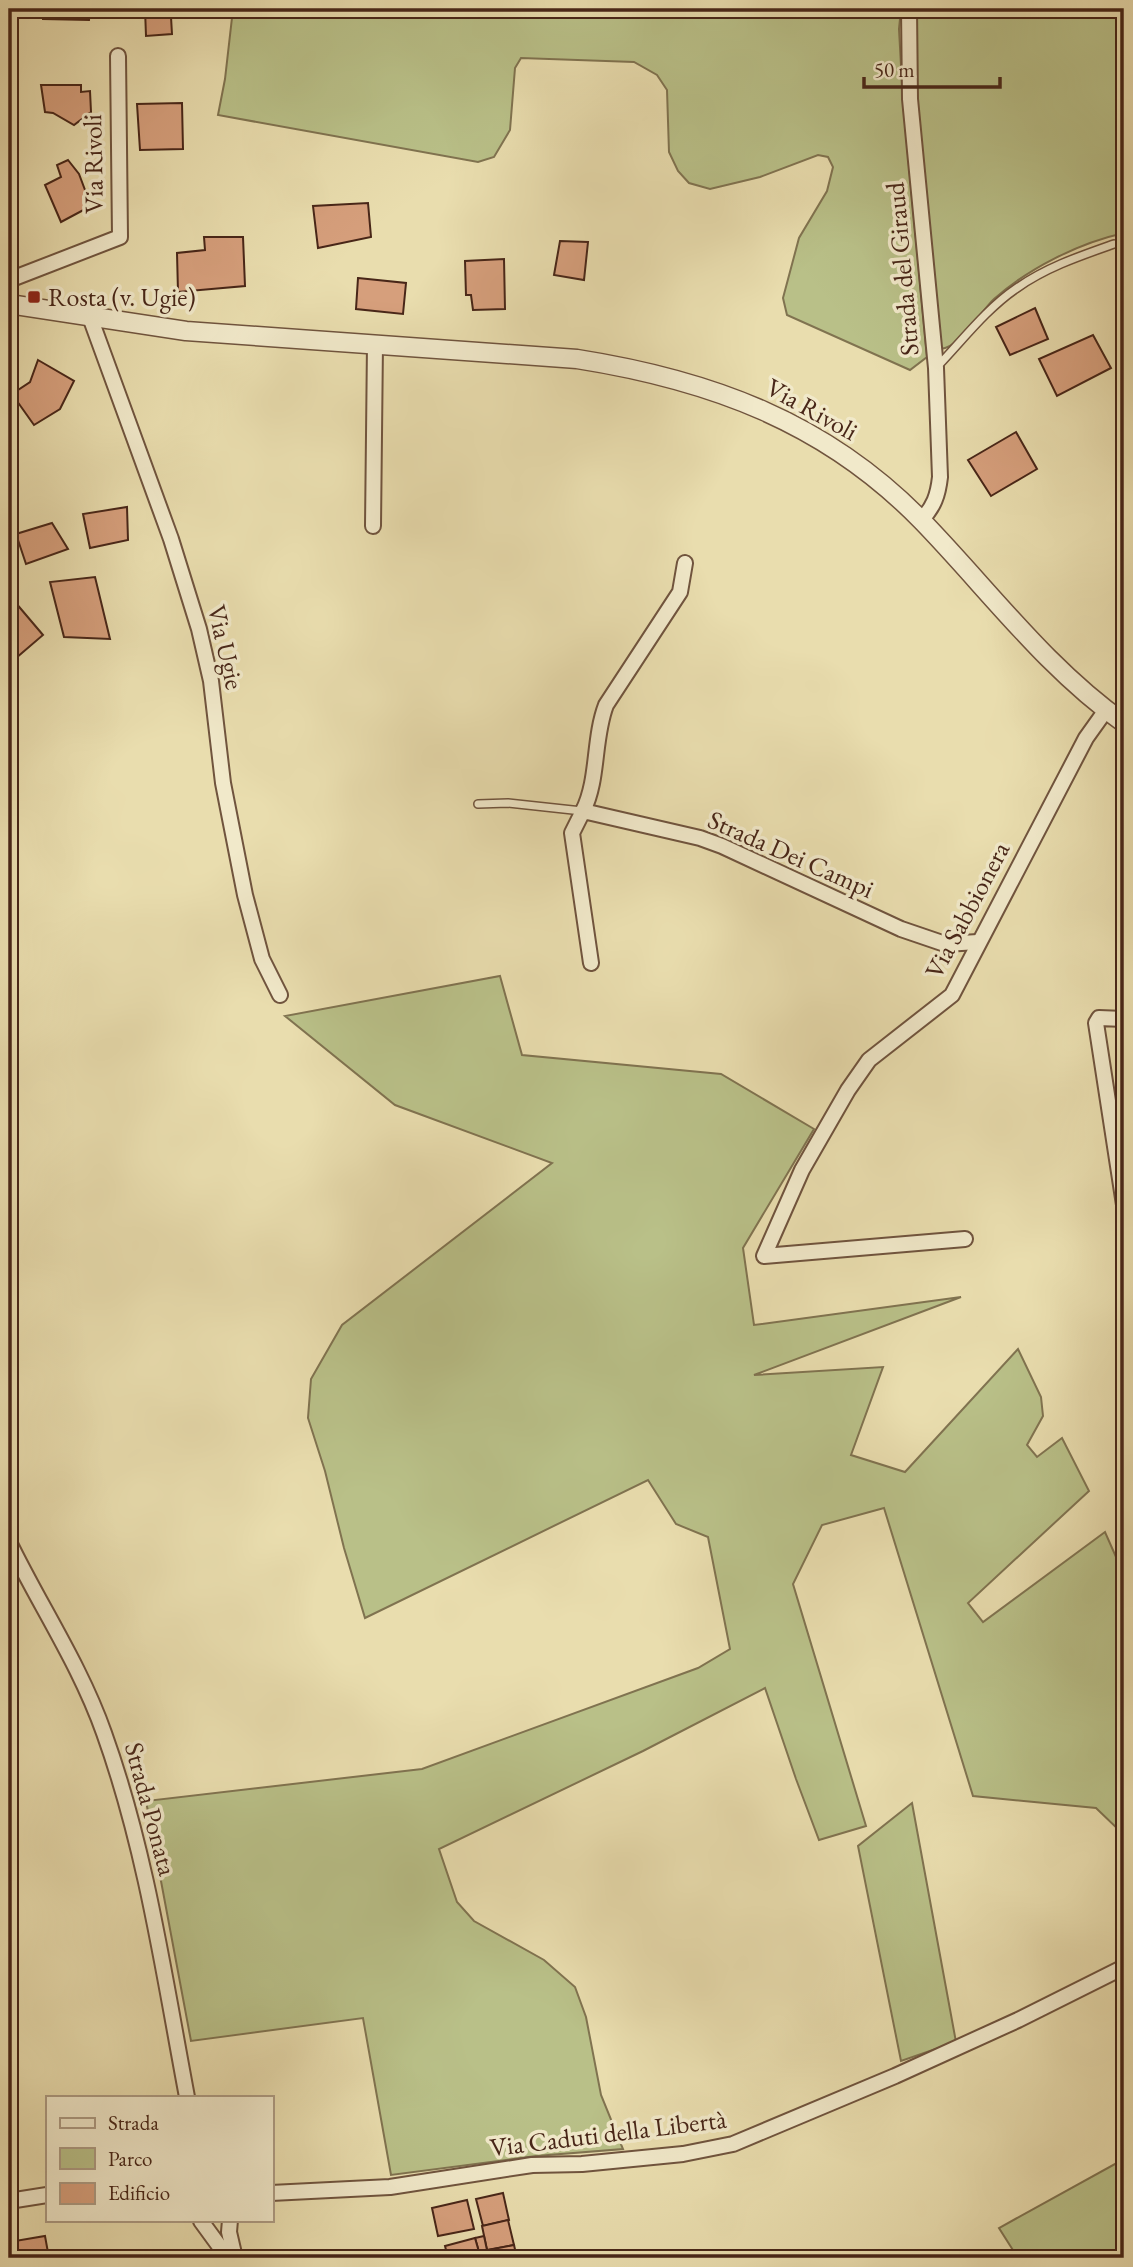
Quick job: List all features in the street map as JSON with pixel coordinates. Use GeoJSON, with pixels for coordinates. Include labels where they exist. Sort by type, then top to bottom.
{"type":"FeatureCollection","features":[{"type":"Feature","properties":{"kind":"street","name":"Strada del Giraud"},"geometry":{"type":"LineString","coordinates":[[909,9],[910,99],[936,368],[940,477],[938,495],[929,512],[921,520]]}},
{"type":"Feature","properties":{"kind":"street","name":"Via Rivoli"},"geometry":{"type":"LineString","coordinates":[[9,280],[120,237],[118,56]]}},
{"type":"Feature","properties":{"kind":"street","name":"Via Rivoli"},"geometry":{"type":"LineString","coordinates":[[9,304],[186,331],[577,359],[676,378],[727,395],[779,417],[827,443],[864,469],[921,520],[1068,677],[1124,723]]}},
{"type":"Feature","properties":{"kind":"street","name":"Via Ugie"},"geometry":{"type":"LineString","coordinates":[[90,317],[171,539],[199,629],[211,681],[223,783],[245,895],[262,958],[281,995]]}},
{"type":"Feature","properties":{"kind":"street"},"geometry":{"type":"LineString","coordinates":[[373,526],[375,344]]}},
{"type":"Feature","properties":{"kind":"street"},"geometry":{"type":"LineString","coordinates":[[591,963],[572,833],[590,797],[600,722],[606,705],[680,592],[685,563]]}},
{"type":"Feature","properties":{"kind":"street","name":"Via Sabbionera"},"geometry":{"type":"LineString","coordinates":[[965,1239],[764,1256],[803,1170],[848,1090],[869,1060],[952,995],[1086,738],[1106,710]]}},
{"type":"Feature","properties":{"kind":"street","name":"Strada Dei Campi"},"geometry":{"type":"LineString","coordinates":[[583,811],[700,838],[722,846],[930,940],[944,944],[978,942]]}},
{"type":"Feature","properties":{"kind":"street"},"geometry":{"type":"LineString","coordinates":[[1124,1019],[1104,1017],[1099,1018],[1096,1023],[1124,1205]]}},
{"type":"Feature","properties":{"kind":"street","name":"Strada Ponata"},"geometry":{"type":"LineString","coordinates":[[10,1550],[85,1684],[108,1747],[142,1863],[187,2096]]}},
{"type":"Feature","properties":{"kind":"street","name":"Via Caduti della Libertà"},"geometry":{"type":"LineString","coordinates":[[273,2193],[390,2188],[532,2165],[582,2164],[670,2155],[733,2144],[895,2076],[1018,2020],[1124,1967]]}},
{"type":"Feature","properties":{"kind":"street"},"geometry":{"type":"LineString","coordinates":[[9,2201],[46,2195]]}},
{"type":"Feature","properties":{"kind":"street"},"geometry":{"type":"LineString","coordinates":[[201,2222],[228,2258]]}},
{"type":"Feature","properties":{"kind":"street"},"geometry":{"type":"LineString","coordinates":[[230,2222],[229,2232],[236,2258]]}},
{"type":"Feature","properties":{"kind":"lane"},"geometry":{"type":"LineString","coordinates":[[936,368],[996,305],[1015,289],[1061,262],[1114,244]]}},
{"type":"Feature","properties":{"kind":"lane"},"geometry":{"type":"LineString","coordinates":[[478,804],[508,803],[583,811]]}},
{"type":"Feature","properties":{"kind":"green space"},"geometry":{"type":"Polygon","coordinates":[[[233,9],[901,9],[899,29],[903,102],[927,357],[910,370],[787,315],[783,298],[799,238],[827,191],[833,167],[828,157],[818,155],[760,177],[710,189],[689,183],[678,171],[669,152],[667,90],[657,75],[634,62],[521,58],[515,68],[510,130],[494,157],[478,162],[218,115],[233,9]]]}},
{"type":"Feature","properties":{"kind":"green space"},"geometry":{"type":"Polygon","coordinates":[[[914,9],[1124,9],[1124,233],[1072,250],[1023,277],[994,299],[955,343],[940,349],[916,98],[914,9]]]}},
{"type":"Feature","properties":{"kind":"green space"},"geometry":{"type":"Polygon","coordinates":[[[500,976],[522,1055],[721,1074],[814,1129],[743,1248],[754,1325],[961,1297],[754,1375],[883,1367],[851,1455],[905,1472],[1018,1349],[1041,1397],[1043,1416],[1027,1445],[1037,1457],[1062,1438],[1089,1491],[968,1603],[983,1622],[1105,1532],[1124,1575],[1124,1835],[1096,1808],[973,1796],[884,1508],[822,1525],[793,1584],[866,1826],[819,1840],[765,1688],[643,1751],[439,1849],[457,1902],[474,1921],[544,1960],[575,1987],[586,2017],[601,2095],[623,2149],[536,2156],[391,2175],[363,2018],[191,2041],[146,1801],[422,1769],[698,1668],[730,1649],[708,1537],[676,1524],[648,1480],[365,1618],[308,1418],[311,1379],[342,1325],[552,1163],[395,1105],[285,1016],[500,976]]]}},
{"type":"Feature","properties":{"kind":"green space"},"geometry":{"type":"Polygon","coordinates":[[[912,1803],[956,2042],[901,2061],[858,1846],[912,1803]]]}},
{"type":"Feature","properties":{"kind":"green space"},"geometry":{"type":"Polygon","coordinates":[[[1124,2159],[1124,2258],[1018,2258],[999,2228],[1124,2159]]]}},
{"type":"Feature","properties":{"kind":"building"},"geometry":{"type":"Polygon","coordinates":[[[43,9],[90,9],[89,20],[43,19],[43,9]]]}},
{"type":"Feature","properties":{"kind":"building"},"geometry":{"type":"Polygon","coordinates":[[[145,9],[198,9],[198,15],[171,17],[172,34],[146,36],[145,9]]]}},
{"type":"Feature","properties":{"kind":"building"},"geometry":{"type":"Polygon","coordinates":[[[41,85],[81,85],[81,92],[90,91],[91,112],[74,125],[53,113],[45,112],[41,85]]]}},
{"type":"Feature","properties":{"kind":"building"},"geometry":{"type":"Polygon","coordinates":[[[182,103],[183,149],[140,150],[137,104],[182,103]]]}},
{"type":"Feature","properties":{"kind":"building"},"geometry":{"type":"Polygon","coordinates":[[[68,160],[79,174],[91,206],[61,222],[45,185],[61,177],[57,165],[68,160]]]}},
{"type":"Feature","properties":{"kind":"building"},"geometry":{"type":"Polygon","coordinates":[[[368,203],[371,237],[318,248],[313,206],[368,203]]]}},
{"type":"Feature","properties":{"kind":"building"},"geometry":{"type":"Polygon","coordinates":[[[204,237],[243,237],[245,286],[178,292],[177,253],[205,250],[204,237]]]}},
{"type":"Feature","properties":{"kind":"building"},"geometry":{"type":"Polygon","coordinates":[[[560,241],[588,242],[584,280],[554,275],[560,241]]]}},
{"type":"Feature","properties":{"kind":"building"},"geometry":{"type":"Polygon","coordinates":[[[504,259],[505,309],[473,310],[471,295],[466,295],[465,261],[504,259]]]}},
{"type":"Feature","properties":{"kind":"building"},"geometry":{"type":"Polygon","coordinates":[[[358,278],[406,283],[403,314],[356,309],[358,278]]]}},
{"type":"Feature","properties":{"kind":"building"},"geometry":{"type":"Polygon","coordinates":[[[1035,308],[1048,339],[1010,355],[996,327],[1035,308]]]}},
{"type":"Feature","properties":{"kind":"building"},"geometry":{"type":"Polygon","coordinates":[[[1093,335],[1111,368],[1057,396],[1039,359],[1093,335]]]}},
{"type":"Feature","properties":{"kind":"building"},"geometry":{"type":"Polygon","coordinates":[[[38,360],[74,381],[60,409],[34,425],[12,394],[30,382],[38,360]]]}},
{"type":"Feature","properties":{"kind":"building"},"geometry":{"type":"Polygon","coordinates":[[[1016,432],[1037,469],[991,496],[968,460],[1016,432]]]}},
{"type":"Feature","properties":{"kind":"building"},"geometry":{"type":"Polygon","coordinates":[[[127,507],[128,540],[90,548],[83,514],[127,507]]]}},
{"type":"Feature","properties":{"kind":"building"},"geometry":{"type":"Polygon","coordinates":[[[52,523],[68,549],[26,564],[16,534],[52,523]]]}},
{"type":"Feature","properties":{"kind":"building"},"geometry":{"type":"Polygon","coordinates":[[[95,577],[110,639],[64,637],[50,582],[95,577]]]}},
{"type":"Feature","properties":{"kind":"building"},"geometry":{"type":"Polygon","coordinates":[[[15,602],[43,635],[9,664],[9,606],[15,602]]]}},
{"type":"Feature","properties":{"kind":"building"},"geometry":{"type":"Polygon","coordinates":[[[503,2193],[509,2220],[483,2226],[476,2199],[503,2193]]]}},
{"type":"Feature","properties":{"kind":"building"},"geometry":{"type":"Polygon","coordinates":[[[467,2200],[474,2229],[438,2236],[432,2208],[467,2200]]]}},
{"type":"Feature","properties":{"kind":"building"},"geometry":{"type":"Polygon","coordinates":[[[508,2220],[514,2245],[487,2250],[482,2226],[508,2220]]]}},
{"type":"Feature","properties":{"kind":"building"},"geometry":{"type":"Polygon","coordinates":[[[45,2236],[49,2258],[9,2258],[9,2242],[45,2236]]]}},
{"type":"Feature","properties":{"kind":"building"},"geometry":{"type":"Polygon","coordinates":[[[484,2236],[487,2250],[479,2252],[475,2238],[484,2236]]]}},
{"type":"Feature","properties":{"kind":"building"},"geometry":{"type":"Polygon","coordinates":[[[475,2238],[479,2252],[448,2258],[445,2246],[475,2238]]]}},
{"type":"Feature","properties":{"kind":"building"},"geometry":{"type":"Polygon","coordinates":[[[514,2245],[517,2258],[479,2258],[478,2252],[514,2245]]]}},
{"type":"Feature","properties":{"kind":"place","name":"Rosta (v. Ugie)"},"geometry":{"type":"Point","coordinates":[34,297]}}]}
